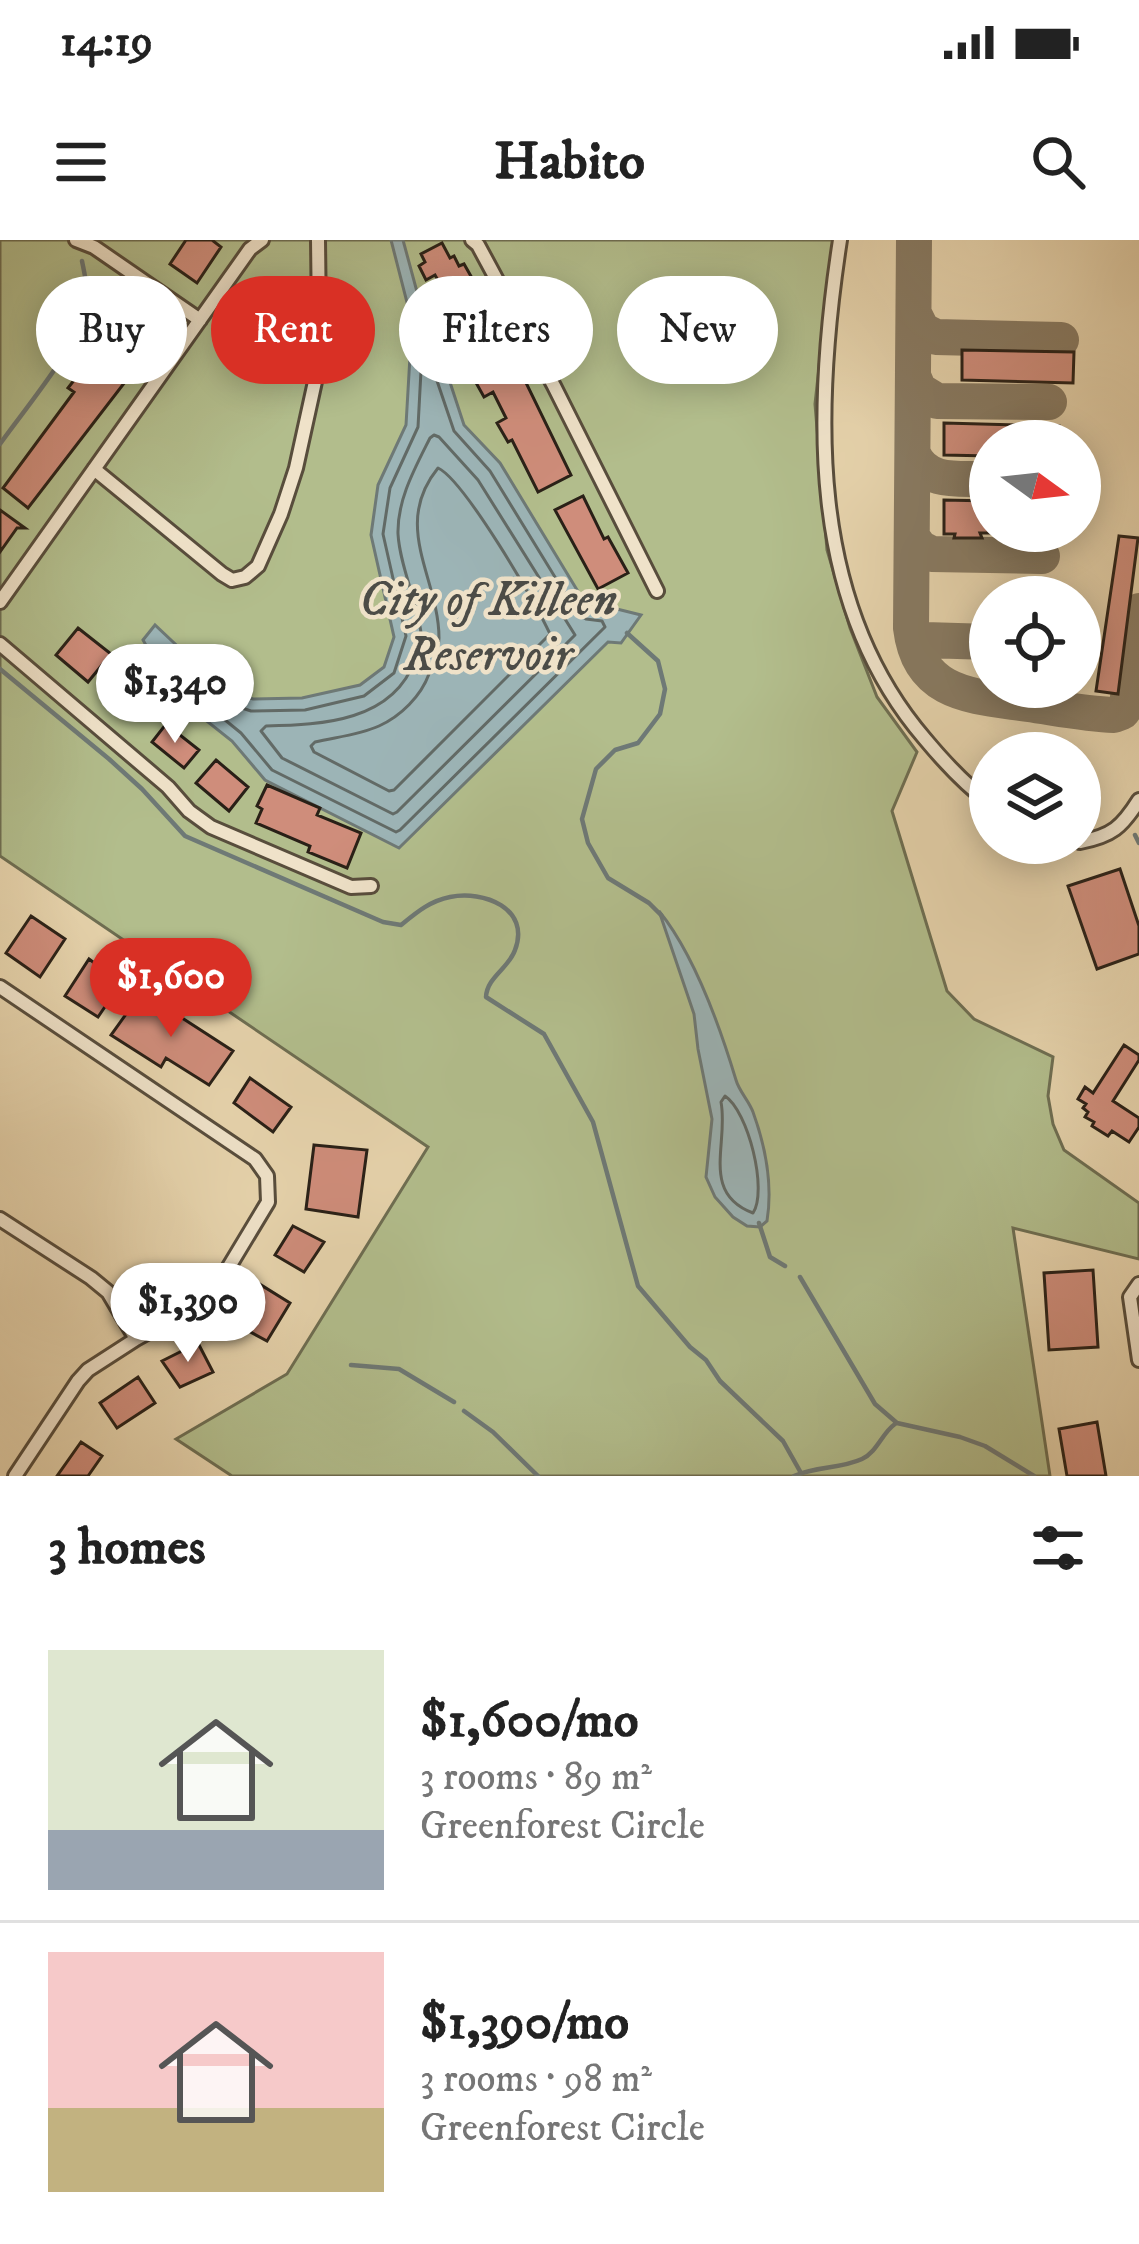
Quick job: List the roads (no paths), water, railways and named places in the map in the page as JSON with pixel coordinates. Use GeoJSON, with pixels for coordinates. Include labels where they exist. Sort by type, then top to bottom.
{"type":"FeatureCollection","features":[{"type":"Feature","properties":{"kind":"street"},"geometry":{"type":"LineString","coordinates":[[76,240],[94,247],[200,320]]}},
{"type":"Feature","properties":{"kind":"street"},"geometry":{"type":"LineString","coordinates":[[0,602],[250,249],[262,240]]}},
{"type":"Feature","properties":{"kind":"street"},"geometry":{"type":"LineString","coordinates":[[94,470],[232,580],[258,566],[289,493],[316,377],[318,240]]}},
{"type":"Feature","properties":{"kind":"street"},"geometry":{"type":"LineString","coordinates":[[472,240],[554,386],[657,591]]}},
{"type":"Feature","properties":{"kind":"street"},"geometry":{"type":"LineString","coordinates":[[840,240],[830,305],[826,482],[842,585],[871,662],[892,698],[969,785]]}},
{"type":"Feature","properties":{"kind":"street"},"geometry":{"type":"LineString","coordinates":[[0,644],[211,827],[351,887],[371,886]]}},
{"type":"Feature","properties":{"kind":"street"},"geometry":{"type":"LineString","coordinates":[[1101,837],[1123,826],[1139,800]]}},
{"type":"Feature","properties":{"kind":"street"},"geometry":{"type":"LineString","coordinates":[[0,987],[255,1159],[267,1176],[268,1202],[209,1297],[88,1370],[15,1476]]}},
{"type":"Feature","properties":{"kind":"street"},"geometry":{"type":"LineString","coordinates":[[0,1219],[108,1292],[136,1339]]}},
{"type":"Feature","properties":{"kind":"street"},"geometry":{"type":"LineString","coordinates":[[1139,1284],[1130,1298],[1139,1360]]}},
{"type":"Feature","properties":{"kind":"water","name":"City of Killeen Reservoir"},"geometry":{"type":"Polygon","coordinates":[[[391,240],[403,240],[413,276],[400,276],[391,240]]]}},
{"type":"Feature","properties":{"kind":"water","name":"City of Killeen Reservoir"},"geometry":{"type":"Polygon","coordinates":[[[408,384],[451,384],[464,425],[500,463],[588,608],[641,615],[621,643],[608,642],[399,848],[265,780],[232,741],[174,695],[143,640],[155,625],[224,690],[253,699],[302,698],[360,685],[384,667],[394,637],[371,535],[378,485],[406,425],[408,384]]]}},
{"type":"Feature","properties":{"kind":"water"},"geometry":{"type":"Polygon","coordinates":[[[659,911],[695,969],[737,1084],[758,1126],[769,1193],[767,1221],[760,1227],[733,1217],[715,1197],[706,1177],[712,1119],[694,1014],[659,911]]]}},
{"type":"Feature","properties":{"kind":"waterway"},"geometry":{"type":"LineString","coordinates":[[0,444],[62,358],[81,323],[87,296],[82,261]]}},
{"type":"Feature","properties":{"kind":"waterway"},"geometry":{"type":"LineString","coordinates":[[627,633],[658,661],[665,689],[660,714],[638,743],[615,750],[596,769],[582,819],[588,843],[608,878],[661,915]]}},
{"type":"Feature","properties":{"kind":"waterway"},"geometry":{"type":"LineString","coordinates":[[0,669],[109,759],[185,836],[383,922],[401,925],[430,904],[463,896],[489,900],[510,913],[518,935],[515,950],[486,997],[544,1034],[593,1122],[638,1286],[720,1381],[783,1441],[801,1473]]}},
{"type":"Feature","properties":{"kind":"waterway"},"geometry":{"type":"LineString","coordinates":[[1135,835],[1139,843]]}},
{"type":"Feature","properties":{"kind":"waterway"},"geometry":{"type":"LineString","coordinates":[[759,1223],[770,1257],[785,1266]]}},
{"type":"Feature","properties":{"kind":"waterway"},"geometry":{"type":"LineString","coordinates":[[800,1277],[875,1404],[897,1423],[985,1446],[1034,1476]]}},
{"type":"Feature","properties":{"kind":"waterway"},"geometry":{"type":"LineString","coordinates":[[351,1365],[399,1369],[454,1402]]}},
{"type":"Feature","properties":{"kind":"waterway"},"geometry":{"type":"LineString","coordinates":[[464,1411],[538,1476]]}},
{"type":"Feature","properties":{"kind":"waterway"},"geometry":{"type":"LineString","coordinates":[[794,1476],[862,1459],[895,1424]]}}]}
